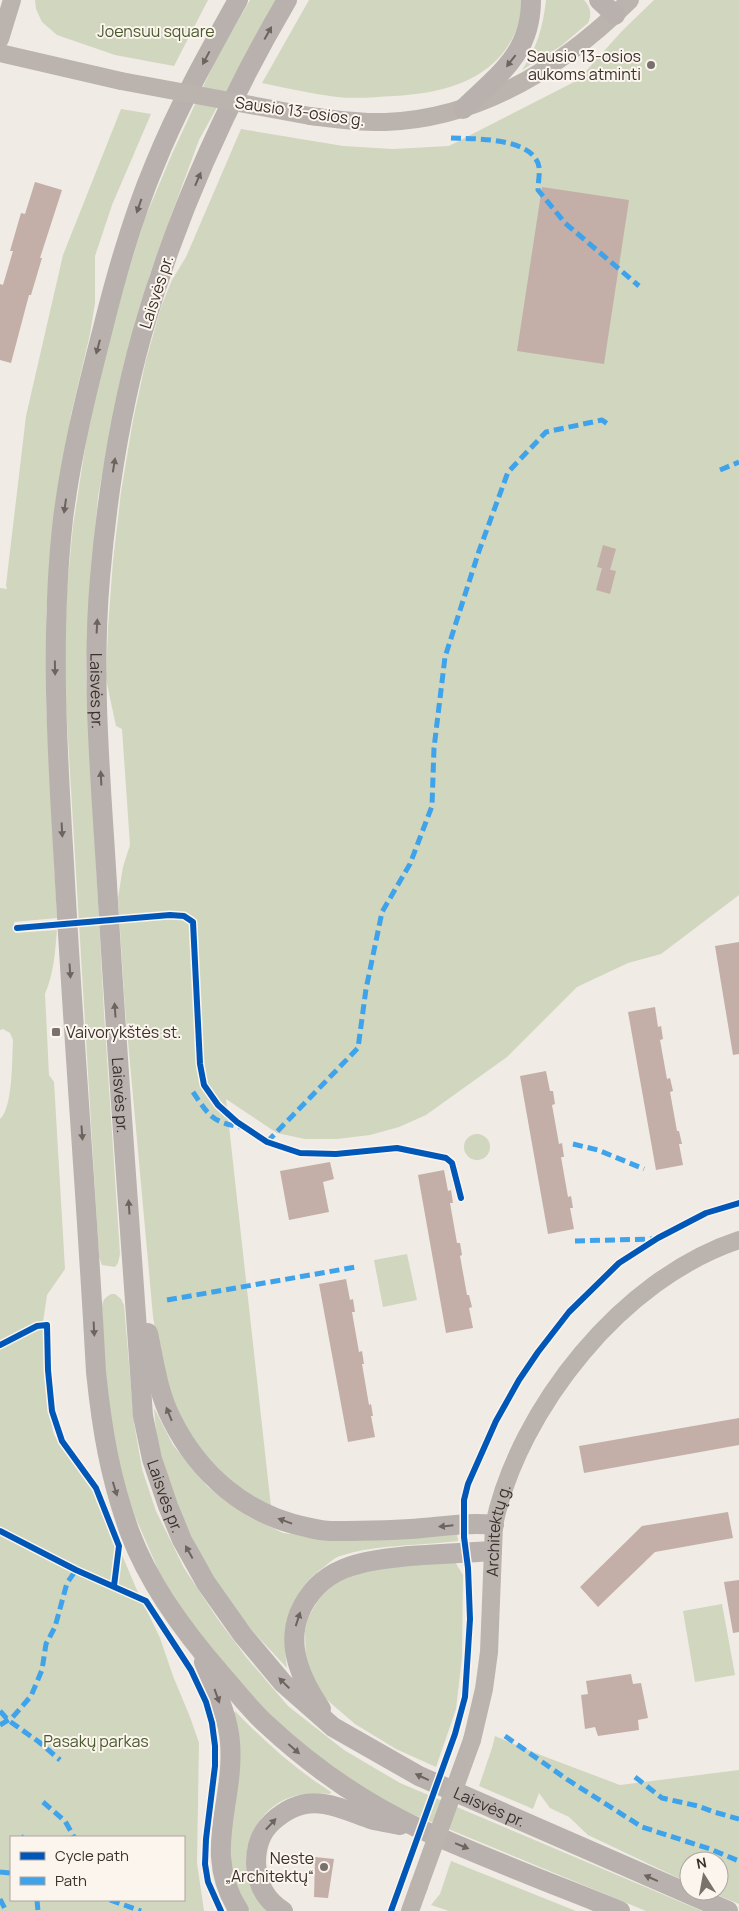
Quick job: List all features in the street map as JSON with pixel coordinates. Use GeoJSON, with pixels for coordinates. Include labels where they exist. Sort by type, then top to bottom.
{"type":"FeatureCollection","features":[{"type":"Feature","properties":{"kind":"main road"},"geometry":{"type":"LineString","coordinates":[[238,0],[202,65],[154,166],[126,244],[83,404],[63,520],[57,599],[56,716],[66,912],[101,1424],[115,1488],[131,1535],[144,1565],[171,1611],[200,1650],[264,1722],[316,1767],[365,1799],[417,1828],[620,1911]]}},
{"type":"Feature","properties":{"kind":"main road","name":"Laisvės pr."},"geometry":{"type":"LineString","coordinates":[[286,0],[265,37],[218,132],[185,209],[161,274],[142,334],[127,394],[108,504],[100,579],[96,641],[96,692],[110,948],[143,1416],[152,1459],[182,1540],[206,1583],[242,1634],[283,1683],[333,1727],[419,1776],[728,1911]]}},
{"type":"Feature","properties":{"kind":"main road"},"geometry":{"type":"LineString","coordinates":[[463,109],[504,70],[519,51],[529,25],[531,0]]}},
{"type":"Feature","properties":{"kind":"main road"},"geometry":{"type":"LineString","coordinates":[[599,0],[615,15]]}},
{"type":"Feature","properties":{"kind":"main road"},"geometry":{"type":"LineString","coordinates":[[132,1256],[160,1389],[171,1419],[185,1443],[203,1467],[227,1490],[258,1512],[291,1524],[329,1531],[421,1528],[480,1523],[494,1525]]}},
{"type":"Feature","properties":{"kind":"main road"},"geometry":{"type":"LineString","coordinates":[[333,1727],[311,1694],[297,1665],[293,1642],[296,1623],[304,1603],[313,1589],[328,1576],[350,1565],[374,1560],[441,1553],[492,1551]]}},
{"type":"Feature","properties":{"kind":"main road"},"geometry":{"type":"LineString","coordinates":[[200,1650],[225,1717],[230,1742],[230,1762],[220,1859],[223,1879],[231,1899],[239,1911]]}},
{"type":"Feature","properties":{"kind":"main road"},"geometry":{"type":"LineString","coordinates":[[282,1911],[274,1906],[262,1890],[257,1871],[256,1854],[260,1840],[268,1826],[294,1806],[309,1802],[326,1803],[377,1821],[417,1828]]}},
{"type":"Feature","properties":{"kind":"street"},"geometry":{"type":"LineString","coordinates":[[0,39],[12,0]]}},
{"type":"Feature","properties":{"kind":"street","name":"Sausio 13-osios g."},"geometry":{"type":"LineString","coordinates":[[0,53],[121,81],[310,116],[351,121],[385,122],[426,118],[463,109],[493,98],[568,54],[630,0]]}},
{"type":"Feature","properties":{"kind":"street","name":"Architektų g."},"geometry":{"type":"LineString","coordinates":[[410,1911],[472,1740],[484,1689],[489,1652],[494,1525],[508,1481],[524,1444],[547,1401],[600,1332],[654,1284],[697,1258],[739,1240]]}},
{"type":"Feature","properties":{"kind":"green space","name":"Joensuu square"},"geometry":{"type":"Polygon","coordinates":[[[35,0],[208,0],[174,66],[115,55],[57,35],[42,22],[36,9],[35,0]]]}},
{"type":"Feature","properties":{"kind":"green space"},"geometry":{"type":"Polygon","coordinates":[[[250,0],[276,0],[199,140],[150,274],[111,425],[98,497],[89,602],[86,676],[104,1013],[120,1254],[115,1267],[102,1265],[99,1257],[64,672],[67,590],[73,526],[87,435],[110,330],[145,218],[216,59],[250,0]]]}},
{"type":"Feature","properties":{"kind":"green space"},"geometry":{"type":"Polygon","coordinates":[[[309,0],[524,0],[520,19],[511,41],[486,70],[470,79],[433,91],[351,98],[318,94],[262,83],[309,0]]]}},
{"type":"Feature","properties":{"kind":"green space"},"geometry":{"type":"Polygon","coordinates":[[[546,0],[584,0],[589,8],[588,23],[561,46],[522,70],[532,54],[538,37],[546,0]]]}},
{"type":"Feature","properties":{"kind":"green space"},"geometry":{"type":"Polygon","coordinates":[[[654,0],[739,0],[739,895],[661,954],[628,963],[577,987],[507,1057],[426,1115],[399,1127],[370,1135],[337,1139],[305,1139],[277,1133],[226,1099],[271,1507],[255,1500],[217,1471],[184,1431],[160,1362],[153,1316],[125,1008],[118,898],[123,867],[130,845],[122,729],[116,726],[106,679],[113,561],[121,492],[133,420],[146,360],[161,307],[172,280],[186,257],[241,129],[343,146],[393,149],[449,146],[578,80],[622,31],[654,0]]]}},
{"type":"Feature","properties":{"kind":"green space","name":"Pasakų parkas"},"geometry":{"type":"Polygon","coordinates":[[[121,109],[151,114],[112,205],[95,256],[95,303],[90,334],[71,415],[51,549],[46,613],[46,703],[57,918],[14,922],[15,933],[57,930],[52,970],[45,994],[49,1075],[54,1082],[65,1269],[47,1295],[43,1322],[48,1409],[54,1435],[95,1491],[136,1588],[160,1638],[199,1743],[197,1863],[204,1911],[0,1911],[0,1119],[10,1094],[13,1040],[10,1033],[3,1029],[0,1030],[0,588],[7,589],[26,416],[63,255],[121,109]]]}},
{"type":"Feature","properties":{"kind":"green space"},"geometry":{"type":"Polygon","coordinates":[[[477,1134],[486,1138],[490,1147],[486,1156],[477,1160],[468,1156],[464,1147],[468,1138],[477,1134]]]}},
{"type":"Feature","properties":{"kind":"green space"},"geometry":{"type":"Polygon","coordinates":[[[407,1254],[417,1300],[383,1307],[374,1260],[407,1254]]]}},
{"type":"Feature","properties":{"kind":"green space"},"geometry":{"type":"Polygon","coordinates":[[[111,1294],[115,1294],[121,1299],[124,1305],[134,1423],[142,1469],[156,1511],[184,1568],[217,1618],[246,1657],[288,1706],[344,1750],[400,1783],[702,1911],[646,1911],[388,1804],[346,1779],[260,1710],[189,1620],[160,1574],[128,1500],[107,1410],[102,1304],[111,1294]]]}},
{"type":"Feature","properties":{"kind":"green space"},"geometry":{"type":"Polygon","coordinates":[[[154,1408],[173,1445],[208,1487],[248,1516],[283,1533],[329,1539],[457,1533],[458,1541],[369,1549],[336,1558],[312,1577],[295,1599],[290,1611],[285,1638],[287,1668],[246,1624],[227,1598],[191,1536],[165,1469],[157,1437],[154,1408]]]}},
{"type":"Feature","properties":{"kind":"green space"},"geometry":{"type":"Polygon","coordinates":[[[454,1560],[463,1575],[462,1657],[456,1709],[436,1767],[396,1749],[355,1724],[326,1699],[313,1682],[306,1661],[305,1631],[307,1620],[319,1598],[331,1585],[349,1573],[454,1560]]]}},
{"type":"Feature","properties":{"kind":"green space"},"geometry":{"type":"Polygon","coordinates":[[[722,1604],[735,1675],[695,1682],[683,1611],[722,1604]]]}},
{"type":"Feature","properties":{"kind":"green space"},"geometry":{"type":"Polygon","coordinates":[[[235,1711],[281,1755],[331,1792],[330,1794],[318,1793],[295,1796],[275,1805],[267,1812],[253,1832],[247,1857],[257,1895],[266,1911],[250,1911],[246,1906],[230,1866],[235,1711]]]}},
{"type":"Feature","properties":{"kind":"green space"},"geometry":{"type":"Polygon","coordinates":[[[495,1736],[620,1785],[739,1770],[739,1904],[729,1900],[729,1851],[679,1851],[679,1878],[588,1835],[569,1817],[550,1808],[539,1793],[533,1809],[479,1786],[495,1736]]]}},
{"type":"Feature","properties":{"kind":"green space"},"geometry":{"type":"Polygon","coordinates":[[[451,1861],[576,1911],[449,1911],[431,1905],[440,1894],[451,1861]]]}},
{"type":"Feature","properties":{"kind":"building"},"geometry":{"type":"Polygon","coordinates":[[[35,182],[62,190],[40,258],[42,258],[31,295],[29,295],[11,363],[0,360],[0,284],[3,285],[21,213],[25,214],[35,182]]]}},
{"type":"Feature","properties":{"kind":"building"},"geometry":{"type":"Polygon","coordinates":[[[542,187],[629,200],[604,364],[517,351],[542,187]]]}},
{"type":"Feature","properties":{"kind":"building"},"geometry":{"type":"Polygon","coordinates":[[[603,545],[616,549],[610,570],[597,567],[603,545]]]}},
{"type":"Feature","properties":{"kind":"building"},"geometry":{"type":"Polygon","coordinates":[[[602,568],[616,571],[610,594],[596,590],[602,568]]]}},
{"type":"Feature","properties":{"kind":"building"},"geometry":{"type":"Polygon","coordinates":[[[739,942],[739,1054],[733,1055],[715,946],[739,942]]]}},
{"type":"Feature","properties":{"kind":"building"},"geometry":{"type":"Polygon","coordinates":[[[655,1007],[658,1027],[661,1026],[663,1039],[660,1040],[667,1079],[670,1078],[673,1091],[670,1092],[677,1131],[679,1131],[682,1144],[679,1144],[683,1165],[656,1170],[628,1012],[655,1007]]]}},
{"type":"Feature","properties":{"kind":"building"},"geometry":{"type":"Polygon","coordinates":[[[546,1071],[550,1091],[553,1091],[555,1104],[552,1105],[559,1144],[562,1143],[564,1157],[561,1157],[568,1197],[571,1196],[573,1208],[570,1208],[574,1229],[548,1234],[520,1076],[546,1071]]]}},
{"type":"Feature","properties":{"kind":"building"},"geometry":{"type":"Polygon","coordinates":[[[330,1162],[334,1179],[323,1182],[329,1212],[289,1220],[280,1171],[330,1162]]]}},
{"type":"Feature","properties":{"kind":"building"},"geometry":{"type":"Polygon","coordinates":[[[444,1170],[448,1191],[451,1190],[453,1203],[450,1203],[457,1243],[460,1243],[462,1255],[460,1256],[467,1295],[469,1295],[472,1307],[469,1308],[473,1328],[446,1333],[418,1175],[444,1170]]]}},
{"type":"Feature","properties":{"kind":"building"},"geometry":{"type":"Polygon","coordinates":[[[346,1279],[350,1300],[353,1299],[355,1312],[352,1312],[359,1352],[362,1351],[364,1364],[362,1364],[369,1405],[371,1404],[375,1437],[348,1442],[319,1284],[346,1279]]]}},
{"type":"Feature","properties":{"kind":"building"},"geometry":{"type":"Polygon","coordinates":[[[739,1418],[739,1445],[584,1473],[579,1446],[739,1418]]]}},
{"type":"Feature","properties":{"kind":"building"},"geometry":{"type":"Polygon","coordinates":[[[728,1512],[733,1538],[655,1552],[598,1607],[580,1587],[642,1526],[728,1512]]]}},
{"type":"Feature","properties":{"kind":"building"},"geometry":{"type":"Polygon","coordinates":[[[739,1580],[739,1632],[733,1633],[724,1582],[739,1580]]]}},
{"type":"Feature","properties":{"kind":"building"},"geometry":{"type":"Polygon","coordinates":[[[631,1674],[633,1684],[641,1683],[648,1718],[638,1720],[639,1730],[598,1736],[595,1727],[585,1729],[581,1695],[588,1694],[586,1681],[631,1674]]]}},
{"type":"Feature","properties":{"kind":"building"},"geometry":{"type":"Polygon","coordinates":[[[315,1857],[334,1859],[328,1898],[314,1897],[315,1857]]]}},
{"type":"Feature","properties":{"kind":"marked path"},"geometry":{"type":"LineString","coordinates":[[451,138],[487,140],[515,145],[535,157],[539,167],[538,190],[565,223],[639,286]]}},
{"type":"Feature","properties":{"kind":"marked path"},"geometry":{"type":"LineString","coordinates":[[267,1142],[358,1048],[366,989],[382,912],[410,864],[432,806],[434,748],[445,657],[479,551],[508,472],[546,432],[602,420],[609,425]]}},
{"type":"Feature","properties":{"kind":"marked path"},"geometry":{"type":"LineString","coordinates":[[720,470],[739,462]]}},
{"type":"Feature","properties":{"kind":"marked path"},"geometry":{"type":"LineString","coordinates":[[193,1092],[212,1117],[224,1123],[241,1127]]}},
{"type":"Feature","properties":{"kind":"marked path"},"geometry":{"type":"LineString","coordinates":[[573,1144],[598,1150],[644,1169]]}},
{"type":"Feature","properties":{"kind":"marked path"},"geometry":{"type":"LineString","coordinates":[[575,1241],[653,1239]]}},
{"type":"Feature","properties":{"kind":"marked path"},"geometry":{"type":"LineString","coordinates":[[167,1300],[356,1267]]}},
{"type":"Feature","properties":{"kind":"marked path"},"geometry":{"type":"LineString","coordinates":[[0,1725],[12,1718],[31,1696],[42,1670],[46,1644],[55,1627],[67,1583],[76,1570]]}},
{"type":"Feature","properties":{"kind":"marked path"},"geometry":{"type":"LineString","coordinates":[[0,1711],[8,1720],[60,1760]]}},
{"type":"Feature","properties":{"kind":"marked path"},"geometry":{"type":"LineString","coordinates":[[505,1736],[568,1780],[642,1827],[710,1849],[739,1861]]}},
{"type":"Feature","properties":{"kind":"marked path"},"geometry":{"type":"LineString","coordinates":[[635,1777],[662,1798],[698,1806],[739,1819]]}},
{"type":"Feature","properties":{"kind":"marked path"},"geometry":{"type":"LineString","coordinates":[[43,1802],[65,1821],[73,1836]]}},
{"type":"Feature","properties":{"kind":"marked path"},"geometry":{"type":"LineString","coordinates":[[0,1872],[10,1873]]}},
{"type":"Feature","properties":{"kind":"marked path"},"geometry":{"type":"LineString","coordinates":[[0,1899],[6,1911]]}},
{"type":"Feature","properties":{"kind":"marked path"},"geometry":{"type":"LineString","coordinates":[[37,1901],[38,1911]]}},
{"type":"Feature","properties":{"kind":"marked path"},"geometry":{"type":"LineString","coordinates":[[113,1901],[141,1911]]}},
{"type":"Feature","properties":{"kind":"cycle path"},"geometry":{"type":"LineString","coordinates":[[17,928],[170,915],[184,916],[193,922],[200,1064],[204,1085],[218,1105],[237,1122],[267,1142],[300,1153],[336,1154],[397,1148],[446,1158],[452,1163],[461,1198]]}},
{"type":"Feature","properties":{"kind":"cycle path"},"geometry":{"type":"LineString","coordinates":[[391,1911],[455,1734],[465,1697],[470,1619],[468,1568],[464,1537],[464,1500],[468,1484],[496,1421],[519,1380],[569,1312],[619,1263],[658,1238],[706,1213],[739,1203]]}},
{"type":"Feature","properties":{"kind":"cycle path"},"geometry":{"type":"LineString","coordinates":[[0,1345],[37,1326],[47,1325],[48,1370],[52,1411],[62,1441],[96,1488],[119,1546],[114,1586]]}},
{"type":"Feature","properties":{"kind":"cycle path"},"geometry":{"type":"LineString","coordinates":[[0,1531],[76,1570],[146,1601],[191,1670],[206,1702],[212,1723],[215,1746],[215,1766],[206,1839],[205,1864],[208,1882],[221,1911]]}},
{"type":"Feature","properties":{"kind":"place","name":"Sausio 13-osios aukoms atminti"},"geometry":{"type":"Point","coordinates":[651,65]}},
{"type":"Feature","properties":{"kind":"place","name":"Vaivorykštės st."},"geometry":{"type":"Point","coordinates":[56,1032]}},
{"type":"Feature","properties":{"kind":"place","name":"Neste „Architektų“"},"geometry":{"type":"Point","coordinates":[324,1867]}}]}
